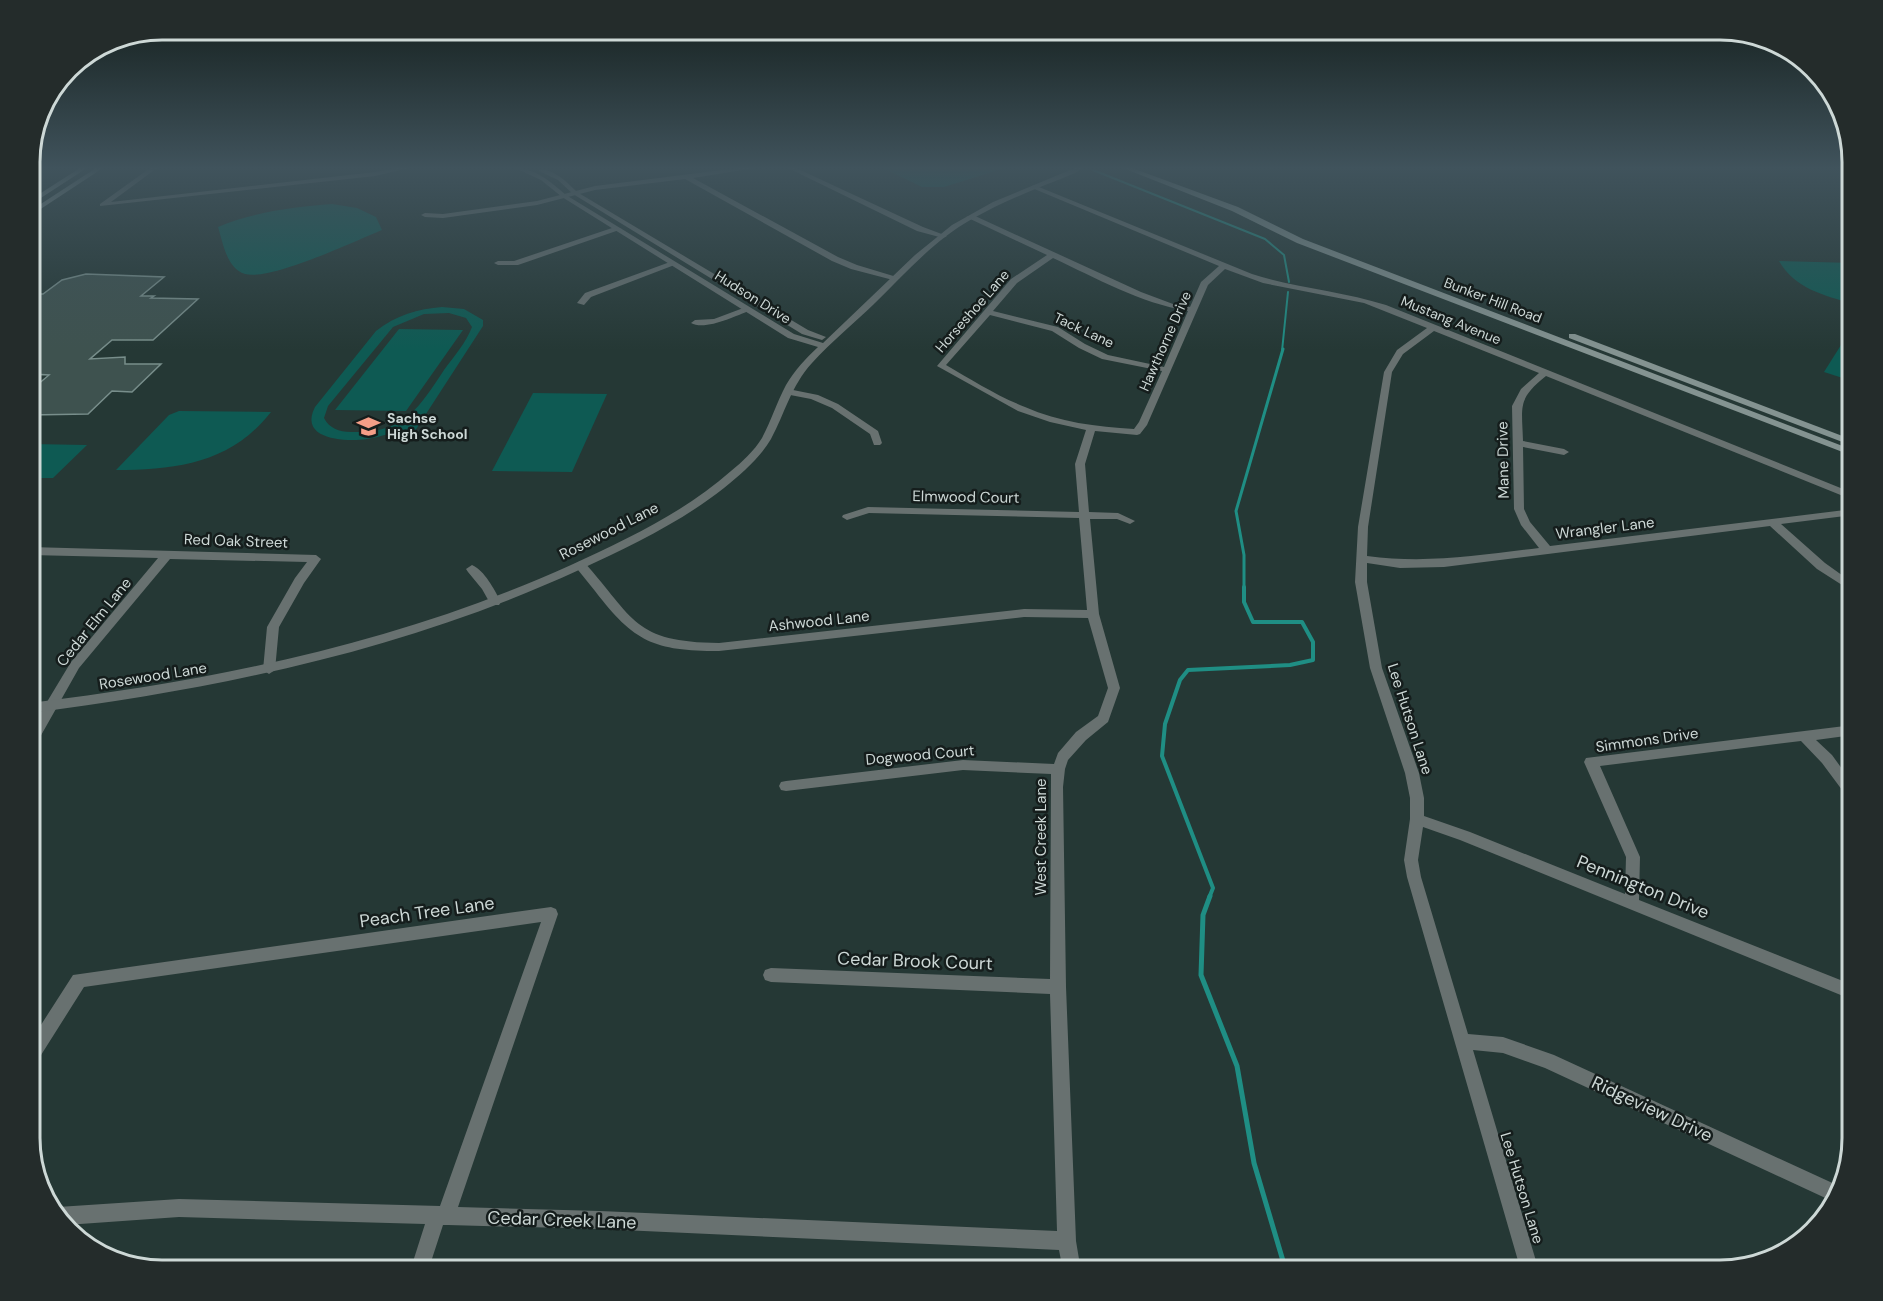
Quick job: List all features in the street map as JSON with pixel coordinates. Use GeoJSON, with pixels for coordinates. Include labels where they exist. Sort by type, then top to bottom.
{"type":"FeatureCollection","features":[{"type":"Feature","properties":{"kind":"main road","name":"Bunker Hill Road"},"geometry":{"type":"LineString","coordinates":[[1274,229],[1300,241],[1842,449]]}},
{"type":"Feature","properties":{"kind":"main road","name":"Bunker Hill Road"},"geometry":{"type":"LineString","coordinates":[[1294,229],[1330,245],[1842,439]]}},
{"type":"Feature","properties":{"kind":"street","name":"Hudson Drive"},"geometry":{"type":"LineString","coordinates":[[618,229],[791,336],[829,342]]}},
{"type":"Feature","properties":{"kind":"street"},"geometry":{"type":"LineString","coordinates":[[498,263],[515,263],[618,229]]}},
{"type":"Feature","properties":{"kind":"street","name":"Hudson Drive"},"geometry":{"type":"LineString","coordinates":[[634,229],[805,332],[829,342]]}},
{"type":"Feature","properties":{"kind":"street"},"geometry":{"type":"LineString","coordinates":[[780,229],[835,259],[854,267],[896,278]]}},
{"type":"Feature","properties":{"kind":"street"},"geometry":{"type":"LineString","coordinates":[[919,229],[943,236]]}},
{"type":"Feature","properties":{"kind":"street","name":"Rosewood Lane"},"geometry":{"type":"LineString","coordinates":[[41,707],[137,696],[269,670],[362,646],[495,602],[580,565],[644,532],[702,498],[734,474],[765,441],[798,374],[896,278],[953,229]]}},
{"type":"Feature","properties":{"kind":"street"},"geometry":{"type":"LineString","coordinates":[[996,229],[1138,294],[1172,306],[1194,310]]}},
{"type":"Feature","properties":{"kind":"street","name":"Mustang Avenue"},"geometry":{"type":"LineString","coordinates":[[1134,229],[1277,285],[1343,294],[1364,300],[1842,493]]}},
{"type":"Feature","properties":{"kind":"street","name":"Horseshoe Lane"},"geometry":{"type":"LineString","coordinates":[[1053,254],[1014,281],[941,366],[1008,403],[1048,419],[1091,428]]}},
{"type":"Feature","properties":{"kind":"street"},"geometry":{"type":"LineString","coordinates":[[581,303],[588,295],[673,264]]}},
{"type":"Feature","properties":{"kind":"street","name":"Hawthorne Drive"},"geometry":{"type":"LineString","coordinates":[[1091,428],[1137,432],[1144,423],[1168,370],[1204,284],[1224,266]]}},
{"type":"Feature","properties":{"kind":"street"},"geometry":{"type":"LineString","coordinates":[[695,323],[715,321],[746,309]]}},
{"type":"Feature","properties":{"kind":"street","name":"Tack Lane"},"geometry":{"type":"LineString","coordinates":[[989,312],[1055,329],[1105,357],[1168,370]]}},
{"type":"Feature","properties":{"kind":"street","name":"Lee Hutson Lane"},"geometry":{"type":"LineString","coordinates":[[1434,327],[1400,352],[1388,372],[1364,516],[1361,559],[1363,600],[1376,668],[1412,773],[1417,798],[1417,819],[1411,860],[1414,877],[1527,1260]]}},
{"type":"Feature","properties":{"kind":"street","name":"Mane Drive"},"geometry":{"type":"LineString","coordinates":[[1546,372],[1518,398],[1518,443],[1519,509],[1525,523],[1548,550]]}},
{"type":"Feature","properties":{"kind":"street"},"geometry":{"type":"LineString","coordinates":[[788,392],[814,396],[831,403],[875,433],[878,443]]}},
{"type":"Feature","properties":{"kind":"street","name":"West Creek Lane"},"geometry":{"type":"LineString","coordinates":[[1070,1260],[1066,1241],[1058,987],[1058,769],[1063,757],[1081,736],[1102,719],[1114,688],[1093,614],[1080,464],[1091,428]]}},
{"type":"Feature","properties":{"kind":"street"},"geometry":{"type":"LineString","coordinates":[[1518,443],[1564,452]]}},
{"type":"Feature","properties":{"kind":"street","name":"Elmwood Court"},"geometry":{"type":"LineString","coordinates":[[847,516],[867,510],[1118,516],[1130,521]]}},
{"type":"Feature","properties":{"kind":"street","name":"Wrangler Lane"},"geometry":{"type":"LineString","coordinates":[[1361,559],[1400,564],[1426,564],[1842,514]]}},
{"type":"Feature","properties":{"kind":"street"},"geometry":{"type":"LineString","coordinates":[[1773,523],[1821,566],[1842,580]]}},
{"type":"Feature","properties":{"kind":"street","name":"Red Oak Street"},"geometry":{"type":"LineString","coordinates":[[41,551],[316,559],[299,581],[273,627],[269,670]]}},
{"type":"Feature","properties":{"kind":"street","name":"Cedar Elm Lane"},"geometry":{"type":"LineString","coordinates":[[41,723],[75,665],[168,554]]}},
{"type":"Feature","properties":{"kind":"street","name":"Ashwood Lane"},"geometry":{"type":"LineString","coordinates":[[580,565],[628,622],[644,634],[688,647],[719,647],[1024,613],[1093,614]]}},
{"type":"Feature","properties":{"kind":"street"},"geometry":{"type":"LineString","coordinates":[[472,569],[487,587],[495,602]]}},
{"type":"Feature","properties":{"kind":"street","name":"Simmons Drive"},"geometry":{"type":"LineString","coordinates":[[1632,903],[1633,857],[1591,762],[1842,731]]}},
{"type":"Feature","properties":{"kind":"street"},"geometry":{"type":"LineString","coordinates":[[1804,736],[1827,759],[1842,779]]}},
{"type":"Feature","properties":{"kind":"street","name":"Dogwood Court"},"geometry":{"type":"LineString","coordinates":[[786,786],[963,765],[1058,769]]}},
{"type":"Feature","properties":{"kind":"street","name":"Pennington Drive"},"geometry":{"type":"LineString","coordinates":[[1417,819],[1465,836],[1842,989]]}},
{"type":"Feature","properties":{"kind":"street","name":"Peach Tree Lane"},"geometry":{"type":"LineString","coordinates":[[41,1040],[80,980],[551,914],[441,1217]]}},
{"type":"Feature","properties":{"kind":"street","name":"Cedar Brook Court"},"geometry":{"type":"LineString","coordinates":[[771,975],[1058,987]]}},
{"type":"Feature","properties":{"kind":"street","name":"Ridgeview Drive"},"geometry":{"type":"LineString","coordinates":[[1462,1041],[1503,1045],[1530,1053],[1830,1191]]}},
{"type":"Feature","properties":{"kind":"street","name":"Cedar Creek Lane"},"geometry":{"type":"LineString","coordinates":[[68,1215],[179,1208],[612,1221],[1066,1241]]}},
{"type":"Feature","properties":{"kind":"street"},"geometry":{"type":"LineString","coordinates":[[423,1260],[441,1217]]}},
{"type":"Feature","properties":{"kind":"shaded area"},"geometry":{"type":"Polygon","coordinates":[[[218,229],[382,230],[313,259],[257,275],[245,274],[234,267],[224,248],[218,229]]]}},
{"type":"Feature","properties":{"kind":"shaded area"},"geometry":{"type":"Polygon","coordinates":[[[1779,261],[1842,263],[1842,301],[1811,290],[1786,271],[1779,261]]]}},
{"type":"Feature","properties":{"kind":"shaded area"},"geometry":{"type":"Polygon","coordinates":[[[433,308],[464,309],[483,320],[483,326],[413,434],[400,434],[403,429],[372,438],[348,440],[327,437],[318,432],[311,418],[315,407],[376,331],[399,317],[433,308]],[[449,313],[424,314],[393,327],[328,406],[324,418],[326,421],[335,429],[342,431],[369,432],[397,424],[408,416],[426,396],[466,338],[472,327],[466,318],[449,313]]]}},
{"type":"Feature","properties":{"kind":"shaded area"},"geometry":{"type":"Polygon","coordinates":[[[399,329],[463,330],[406,411],[335,410],[399,329]]]}},
{"type":"Feature","properties":{"kind":"shaded area"},"geometry":{"type":"Polygon","coordinates":[[[1842,343],[1842,378],[1824,372],[1842,343]]]}},
{"type":"Feature","properties":{"kind":"shaded area"},"geometry":{"type":"Polygon","coordinates":[[[533,393],[607,394],[572,472],[492,471],[533,393]]]}},
{"type":"Feature","properties":{"kind":"shaded area"},"geometry":{"type":"Polygon","coordinates":[[[179,411],[271,412],[238,443],[220,453],[181,465],[116,470],[169,415],[179,411]]]}},
{"type":"Feature","properties":{"kind":"shaded area"},"geometry":{"type":"Polygon","coordinates":[[[41,444],[87,445],[53,478],[41,478],[41,444]]]}},
{"type":"Feature","properties":{"kind":"building"},"geometry":{"type":"Polygon","coordinates":[[[86,274],[164,277],[141,296],[198,299],[153,340],[112,340],[90,359],[125,357],[125,364],[161,364],[132,392],[112,391],[88,414],[41,415],[41,382],[49,375],[41,375],[41,294],[62,280],[86,274]]]}},
{"type":"Feature","properties":{"kind":"waterway"},"geometry":{"type":"LineString","coordinates":[[1239,229],[1265,239],[1284,255],[1289,282]]}},
{"type":"Feature","properties":{"kind":"waterway"},"geometry":{"type":"LineString","coordinates":[[1282,351],[1288,292]]}},
{"type":"Feature","properties":{"kind":"waterway"},"geometry":{"type":"LineString","coordinates":[[1209,898],[1213,888],[1162,756],[1165,724],[1180,680],[1188,670],[1290,665],[1313,660],[1313,642],[1302,622],[1253,622],[1244,602],[1244,555],[1236,511],[1283,349]]}},
{"type":"Feature","properties":{"kind":"waterway"},"geometry":{"type":"LineString","coordinates":[[1210,896],[1203,915],[1201,975],[1237,1066],[1254,1163],[1283,1260]]}},
{"type":"Feature","properties":{"kind":"place","name":"Sachse High School"},"geometry":{"type":"Point","coordinates":[369,426]}}]}
